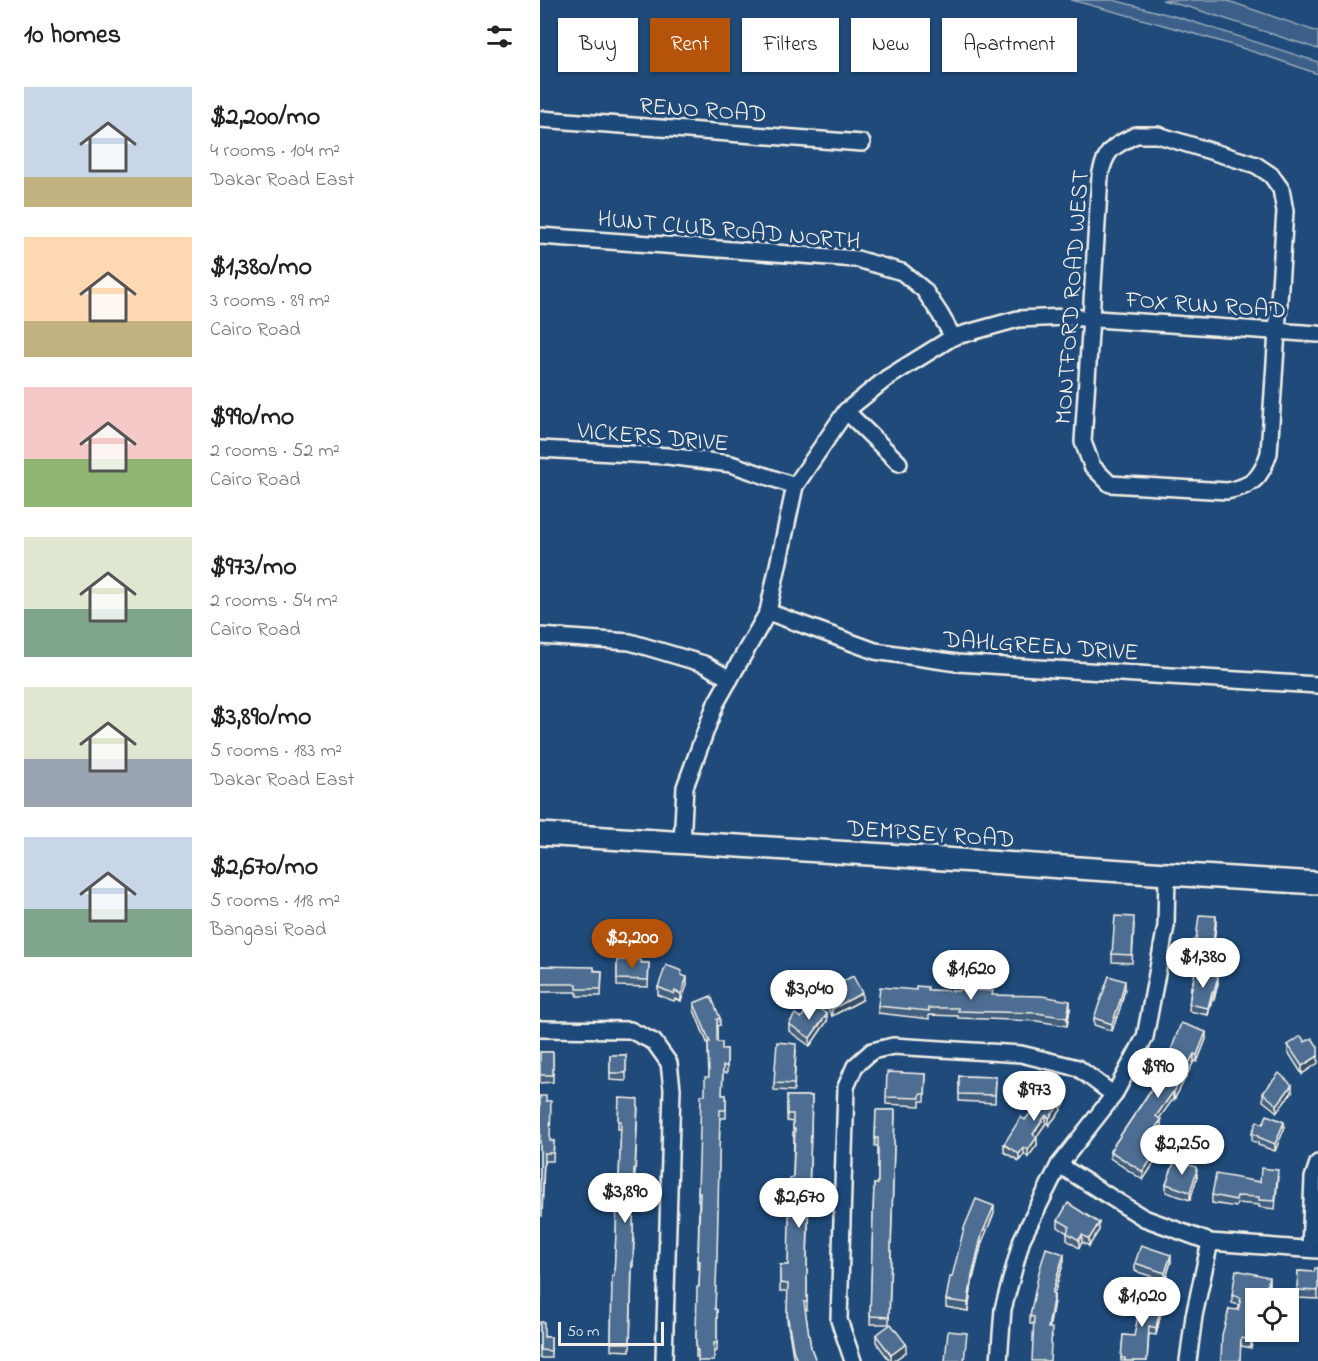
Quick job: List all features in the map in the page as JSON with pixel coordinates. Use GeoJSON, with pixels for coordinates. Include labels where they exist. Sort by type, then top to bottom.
{"type":"FeatureCollection","features":[{"type":"Feature","properties":{"kind":"main road","name":"DEMPSEY ROAD"},"geometry":{"type":"LineString","coordinates":[[540,834],[1318,882]]}},
{"type":"Feature","properties":{"kind":"street","name":"RENO ROAD"},"geometry":{"type":"LineString","coordinates":[[540,119],[862,143]]}},
{"type":"Feature","properties":{"kind":"street","name":"MONTFORD ROAD WEST"},"geometry":{"type":"LineString","coordinates":[[1136,135],[1158,135],[1256,165],[1271,175],[1281,189],[1285,211],[1269,453],[1264,467],[1255,480],[1242,488],[1227,491],[1110,484],[1092,466],[1083,442],[1090,318],[1100,176],[1104,159],[1116,145],[1136,135]]}},
{"type":"Feature","properties":{"kind":"street","name":"HUNT CLUB ROAD NORTH"},"geometry":{"type":"LineString","coordinates":[[540,236],[857,259],[902,272],[924,290],[953,337]]}},
{"type":"Feature","properties":{"kind":"street","name":"FOX RUN ROAD"},"geometry":{"type":"LineString","coordinates":[[795,486],[846,411],[887,378],[953,337],[1017,319],[1067,317],[1318,334]]}},
{"type":"Feature","properties":{"kind":"street"},"geometry":{"type":"LineString","coordinates":[[846,411],[899,463]]}},
{"type":"Feature","properties":{"kind":"street","name":"VICKERS DRIVE"},"geometry":{"type":"LineString","coordinates":[[540,449],[668,456],[731,464],[795,486]]}},
{"type":"Feature","properties":{"kind":"street"},"geometry":{"type":"LineString","coordinates":[[682,843],[685,787],[716,703],[768,612],[795,486]]}},
{"type":"Feature","properties":{"kind":"street","name":"DAHLGREEN DRIVE"},"geometry":{"type":"LineString","coordinates":[[768,612],[875,651],[957,663],[1318,685]]}},
{"type":"Feature","properties":{"kind":"street"},"geometry":{"type":"LineString","coordinates":[[540,636],[630,642],[704,664],[730,679]]}},
{"type":"Feature","properties":{"kind":"street"},"geometry":{"type":"LineString","coordinates":[[999,1361],[1003,1309],[1022,1239],[1059,1165],[1114,1095],[1145,1037],[1166,926],[1167,874]]}},
{"type":"Feature","properties":{"kind":"street"},"geometry":{"type":"LineString","coordinates":[[540,1029],[630,1030],[654,1042],[669,1063],[672,1089],[664,1361]]}},
{"type":"Feature","properties":{"kind":"street"},"geometry":{"type":"LineString","coordinates":[[853,1361],[839,1320],[846,1087],[855,1066],[872,1052],[893,1046],[1021,1054],[1078,1068],[1114,1095]]}},
{"type":"Feature","properties":{"kind":"street"},"geometry":{"type":"LineString","coordinates":[[1059,1165],[1144,1218],[1210,1242],[1314,1250],[1313,1178],[1318,1163]]}},
{"type":"Feature","properties":{"kind":"street"},"geometry":{"type":"LineString","coordinates":[[1188,1361],[1194,1316],[1210,1242]]}},
{"type":"Feature","properties":{"kind":"shaded area"},"geometry":{"type":"Polygon","coordinates":[[[1071,0],[1113,0],[1181,18],[1318,62],[1318,74],[1226,43],[1071,0]]]}},
{"type":"Feature","properties":{"kind":"shaded area"},"geometry":{"type":"Polygon","coordinates":[[[1162,0],[1224,0],[1234,3],[1318,32],[1318,49],[1195,9],[1162,0]]]}},
{"type":"Feature","properties":{"kind":"building"},"geometry":{"type":"Polygon","coordinates":[[[1199,915],[1216,916],[1212,954],[1192,952],[1199,915]]]}},
{"type":"Feature","properties":{"kind":"building"},"geometry":{"type":"Polygon","coordinates":[[[1115,916],[1134,917],[1132,955],[1112,954],[1115,916]]]}},
{"type":"Feature","properties":{"kind":"building"},"geometry":{"type":"Polygon","coordinates":[[[617,960],[641,960],[641,963],[649,963],[648,980],[617,979],[617,960]]]}},
{"type":"Feature","properties":{"kind":"building"},"geometry":{"type":"Polygon","coordinates":[[[666,965],[682,971],[681,975],[687,977],[681,994],[675,991],[674,994],[658,987],[666,965]]]}},
{"type":"Feature","properties":{"kind":"building"},"geometry":{"type":"Polygon","coordinates":[[[540,966],[594,967],[594,971],[602,971],[601,989],[577,989],[577,984],[540,984],[540,966]]]}},
{"type":"Feature","properties":{"kind":"building"},"geometry":{"type":"Polygon","coordinates":[[[1195,971],[1218,976],[1208,1008],[1189,1004],[1195,971]]]}},
{"type":"Feature","properties":{"kind":"building"},"geometry":{"type":"Polygon","coordinates":[[[853,976],[862,993],[832,1009],[823,992],[853,976]]]}},
{"type":"Feature","properties":{"kind":"building"},"geometry":{"type":"Polygon","coordinates":[[[1109,976],[1125,981],[1112,1024],[1094,1018],[1109,976]]]}},
{"type":"Feature","properties":{"kind":"building"},"geometry":{"type":"Polygon","coordinates":[[[916,986],[928,987],[928,990],[993,991],[992,995],[1042,996],[1070,1001],[1067,1018],[1037,1013],[958,1011],[958,1008],[929,1008],[929,1011],[878,1006],[880,987],[916,990],[916,986]]]}},
{"type":"Feature","properties":{"kind":"building"},"geometry":{"type":"Polygon","coordinates":[[[711,996],[720,1018],[717,1019],[717,1042],[722,1042],[722,1049],[727,1049],[727,1066],[723,1066],[722,1095],[726,1095],[726,1110],[720,1110],[715,1309],[717,1310],[717,1343],[714,1343],[714,1361],[698,1361],[696,1335],[700,1261],[698,1261],[700,1193],[698,1193],[701,1095],[705,1095],[705,1077],[709,1077],[708,1042],[710,1042],[694,1003],[711,996]]]}},
{"type":"Feature","properties":{"kind":"building"},"geometry":{"type":"Polygon","coordinates":[[[812,1004],[827,1014],[810,1038],[789,1024],[795,1014],[801,1018],[812,1004]]]}},
{"type":"Feature","properties":{"kind":"building"},"geometry":{"type":"Polygon","coordinates":[[[1181,1023],[1206,1032],[1197,1055],[1194,1054],[1174,1092],[1156,1116],[1161,1120],[1147,1140],[1149,1142],[1145,1149],[1154,1155],[1143,1172],[1110,1151],[1156,1083],[1152,1081],[1162,1061],[1166,1064],[1181,1023]]]}},
{"type":"Feature","properties":{"kind":"building"},"geometry":{"type":"Polygon","coordinates":[[[1301,1036],[1305,1042],[1312,1038],[1318,1047],[1318,1056],[1302,1066],[1288,1045],[1301,1036]]]}},
{"type":"Feature","properties":{"kind":"building"},"geometry":{"type":"Polygon","coordinates":[[[777,1042],[796,1044],[794,1084],[774,1083],[777,1042]]]}},
{"type":"Feature","properties":{"kind":"building"},"geometry":{"type":"Polygon","coordinates":[[[540,1052],[553,1052],[553,1075],[540,1075],[540,1052]]]}},
{"type":"Feature","properties":{"kind":"building"},"geometry":{"type":"Polygon","coordinates":[[[610,1055],[626,1055],[626,1073],[610,1073],[610,1055]]]}},
{"type":"Feature","properties":{"kind":"building"},"geometry":{"type":"Polygon","coordinates":[[[887,1072],[926,1074],[925,1094],[920,1094],[920,1098],[886,1097],[887,1072]]]}},
{"type":"Feature","properties":{"kind":"building"},"geometry":{"type":"Polygon","coordinates":[[[1279,1073],[1292,1085],[1277,1105],[1263,1093],[1279,1073]]]}},
{"type":"Feature","properties":{"kind":"building"},"geometry":{"type":"Polygon","coordinates":[[[959,1076],[996,1077],[995,1095],[959,1094],[959,1076]]]}},
{"type":"Feature","properties":{"kind":"building"},"geometry":{"type":"Polygon","coordinates":[[[1052,1086],[1065,1096],[1049,1118],[1046,1115],[1033,1134],[1037,1137],[1028,1150],[1024,1147],[1019,1154],[1004,1144],[1021,1117],[1025,1120],[1052,1086]]]}},
{"type":"Feature","properties":{"kind":"building"},"geometry":{"type":"Polygon","coordinates":[[[540,1096],[546,1096],[546,1101],[551,1101],[550,1141],[554,1141],[553,1153],[544,1153],[542,1209],[540,1209],[540,1096]]]}},
{"type":"Feature","properties":{"kind":"building"},"geometry":{"type":"Polygon","coordinates":[[[787,1096],[812,1096],[807,1302],[804,1302],[811,1348],[816,1361],[797,1361],[787,1313],[788,1284],[780,1283],[780,1265],[788,1265],[790,1178],[793,1178],[795,1129],[793,1129],[793,1114],[787,1114],[787,1096]]]}},
{"type":"Feature","properties":{"kind":"building"},"geometry":{"type":"Polygon","coordinates":[[[619,1098],[638,1099],[630,1343],[611,1343],[612,1276],[614,1276],[621,1121],[618,1121],[619,1098]]]}},
{"type":"Feature","properties":{"kind":"building"},"geometry":{"type":"Polygon","coordinates":[[[876,1110],[895,1110],[889,1317],[870,1316],[874,1184],[878,1184],[876,1110]]]}},
{"type":"Feature","properties":{"kind":"building"},"geometry":{"type":"Polygon","coordinates":[[[1267,1115],[1284,1122],[1275,1144],[1252,1133],[1257,1121],[1263,1124],[1267,1115]]]}},
{"type":"Feature","properties":{"kind":"building"},"geometry":{"type":"Polygon","coordinates":[[[1175,1160],[1196,1167],[1190,1192],[1166,1184],[1175,1160]]]}},
{"type":"Feature","properties":{"kind":"building"},"geometry":{"type":"Polygon","coordinates":[[[1261,1168],[1278,1170],[1275,1201],[1259,1200],[1259,1197],[1237,1196],[1236,1200],[1212,1195],[1216,1174],[1260,1182],[1261,1168]]]}},
{"type":"Feature","properties":{"kind":"building"},"geometry":{"type":"Polygon","coordinates":[[[976,1199],[994,1206],[982,1234],[968,1303],[946,1300],[964,1228],[976,1199]]]}},
{"type":"Feature","properties":{"kind":"building"},"geometry":{"type":"Polygon","coordinates":[[[1068,1203],[1099,1223],[1089,1239],[1082,1235],[1079,1240],[1067,1233],[1069,1226],[1058,1220],[1068,1203]]]}},
{"type":"Feature","properties":{"kind":"building"},"geometry":{"type":"Polygon","coordinates":[[[1141,1245],[1171,1255],[1165,1273],[1135,1263],[1141,1245]]]}},
{"type":"Feature","properties":{"kind":"building"},"geometry":{"type":"Polygon","coordinates":[[[1046,1248],[1064,1254],[1052,1293],[1054,1294],[1048,1328],[1052,1328],[1050,1361],[1032,1361],[1034,1317],[1030,1316],[1046,1248]]]}},
{"type":"Feature","properties":{"kind":"building"},"geometry":{"type":"Polygon","coordinates":[[[1315,1268],[1318,1268],[1318,1291],[1299,1290],[1298,1271],[1314,1272],[1315,1268]]]}},
{"type":"Feature","properties":{"kind":"building"},"geometry":{"type":"Polygon","coordinates":[[[1236,1270],[1269,1277],[1267,1288],[1245,1288],[1245,1339],[1241,1338],[1240,1361],[1221,1361],[1222,1335],[1229,1309],[1238,1310],[1241,1298],[1232,1295],[1236,1270]]]}},
{"type":"Feature","properties":{"kind":"building"},"geometry":{"type":"Polygon","coordinates":[[[541,1276],[541,1299],[540,1299],[541,1276]]]}},
{"type":"Feature","properties":{"kind":"building"},"geometry":{"type":"Polygon","coordinates":[[[1143,1291],[1163,1295],[1156,1328],[1149,1326],[1147,1361],[1125,1361],[1125,1358],[1121,1358],[1123,1335],[1134,1336],[1143,1291]]]}},
{"type":"Feature","properties":{"kind":"building"},"geometry":{"type":"Polygon","coordinates":[[[540,1322],[544,1322],[544,1337],[551,1337],[551,1351],[540,1350],[540,1322]]]}},
{"type":"Feature","properties":{"kind":"building"},"geometry":{"type":"Polygon","coordinates":[[[891,1324],[906,1344],[891,1355],[876,1335],[891,1324]]]}},
{"type":"Feature","properties":{"kind":"building"},"geometry":{"type":"Polygon","coordinates":[[[948,1331],[967,1333],[964,1361],[945,1361],[948,1331]]]}}]}
